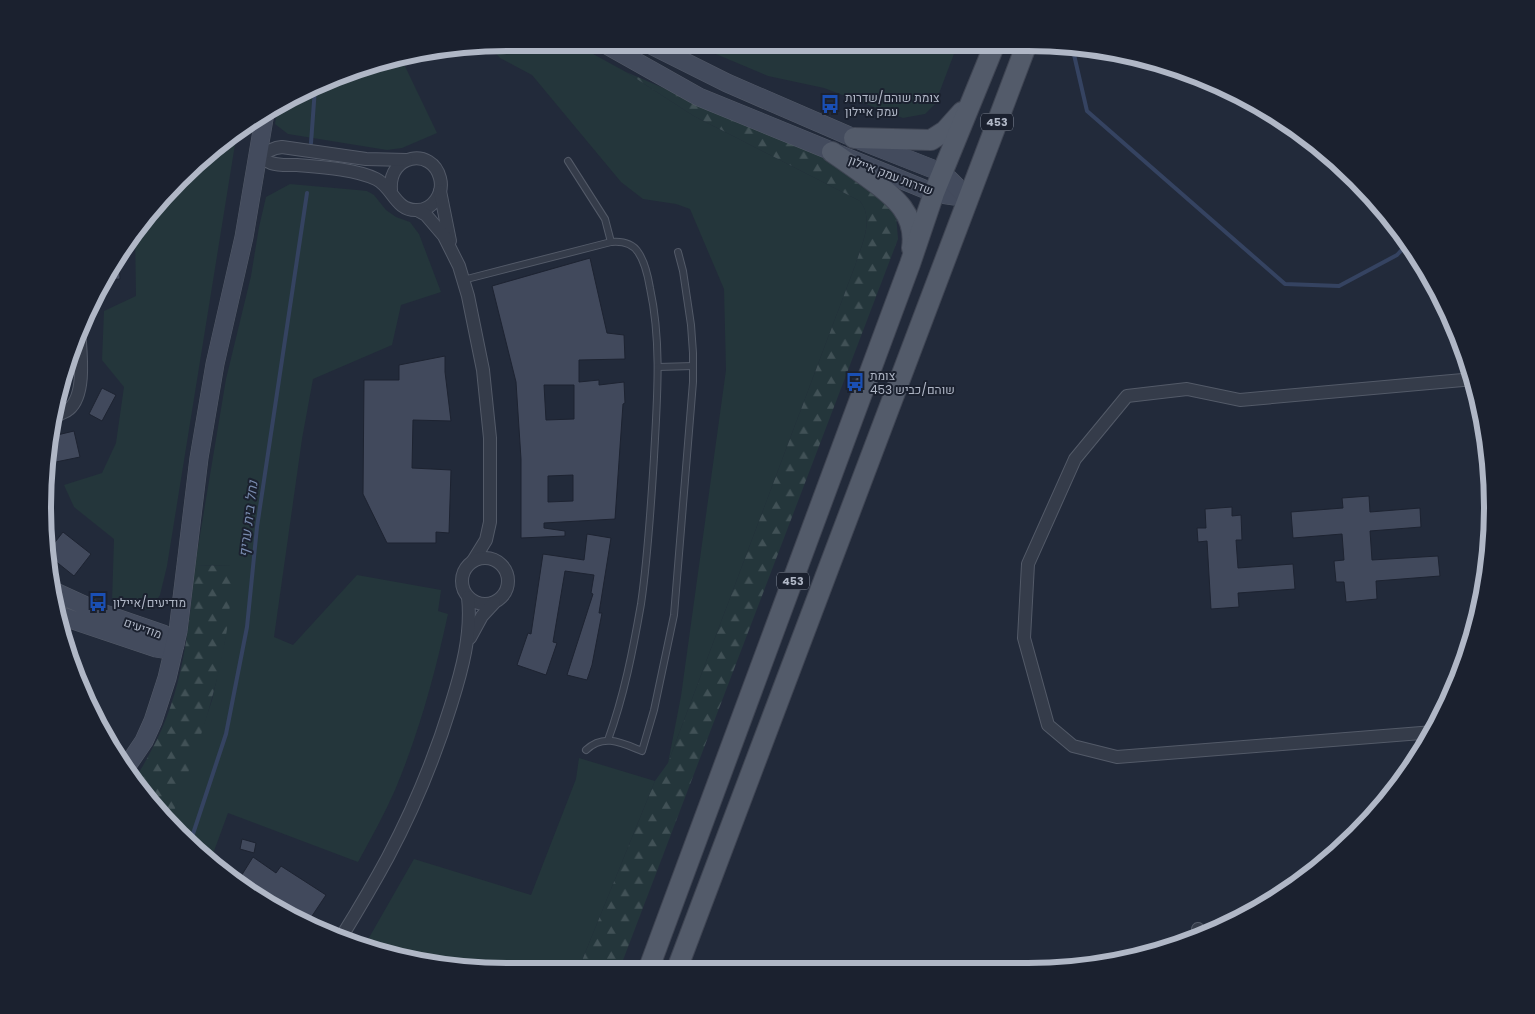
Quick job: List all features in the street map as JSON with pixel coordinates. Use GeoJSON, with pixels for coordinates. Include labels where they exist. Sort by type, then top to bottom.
{"type":"FeatureCollection","features":[{"type":"Feature","properties":{"kind":"main road","name":"453"},"geometry":{"type":"LineString","coordinates":[[651,963],[910,264],[934,193],[992,51]]}},
{"type":"Feature","properties":{"kind":"main road","name":"453"},"geometry":{"type":"LineString","coordinates":[[678,963],[1024,51]]}},
{"type":"Feature","properties":{"kind":"main road"},"geometry":{"type":"LineString","coordinates":[[854,138],[932,140],[950,126],[976,92]]}},
{"type":"Feature","properties":{"kind":"main road"},"geometry":{"type":"LineString","coordinates":[[832,152],[890,194],[900,202],[907,212],[914,239],[910,264]]}},
{"type":"Feature","properties":{"kind":"street","name":"שדרות עמק איילון"},"geometry":{"type":"LineString","coordinates":[[616,51],[699,97],[934,193],[968,198]]}},
{"type":"Feature","properties":{"kind":"street","name":"שדרות עמק איילון"},"geometry":{"type":"LineString","coordinates":[[662,51],[727,83],[854,138],[943,173],[968,198]]}},
{"type":"Feature","properties":{"kind":"street"},"geometry":{"type":"LineString","coordinates":[[130,762],[144,740],[153,721],[175,645],[199,458],[215,364],[244,237],[264,122]]}},
{"type":"Feature","properties":{"kind":"street"},"geometry":{"type":"LineString","coordinates":[[258,155],[282,147],[366,159],[406,160],[417,158],[431,164],[440,176],[441,202],[452,250],[463,280],[483,370],[491,462],[490,522],[493,545],[501,565],[507,573],[507,587],[502,597],[482,616],[467,645]]}},
{"type":"Feature","properties":{"kind":"street"},"geometry":{"type":"LineString","coordinates":[[258,155],[270,162],[282,165],[299,165],[356,172],[376,179],[390,190]]}},
{"type":"Feature","properties":{"kind":"street"},"geometry":{"type":"LineString","coordinates":[[406,160],[393,172],[390,190],[394,199],[400,205],[426,215],[444,236],[452,250]]}},
{"type":"Feature","properties":{"kind":"street"},"geometry":{"type":"LineString","coordinates":[[417,210],[430,206],[440,191]]}},
{"type":"Feature","properties":{"kind":"street"},"geometry":{"type":"LineString","coordinates":[[61,413],[70,409],[79,393],[81,371],[80,348]]}},
{"type":"Feature","properties":{"kind":"street"},"geometry":{"type":"LineString","coordinates":[[1424,733],[1117,757],[1074,746],[1048,725],[1024,638],[1028,564],[1075,460],[1127,396],[1187,389],[1240,400],[1465,380]]}},
{"type":"Feature","properties":{"kind":"street"},"geometry":{"type":"LineString","coordinates":[[490,522],[486,540],[464,570],[462,587],[468,597],[478,604],[494,603]]}},
{"type":"Feature","properties":{"kind":"street"},"geometry":{"type":"LineString","coordinates":[[472,561],[486,558],[493,559],[501,565]]}},
{"type":"Feature","properties":{"kind":"street","name":"מודיעים"},"geometry":{"type":"LineString","coordinates":[[60,595],[99,612],[162,634],[175,645]]}},
{"type":"Feature","properties":{"kind":"street"},"geometry":{"type":"LineString","coordinates":[[344,932],[389,855],[423,784],[447,719],[467,645],[468,597]]}},
{"type":"Feature","properties":{"kind":"street","name":"מודיעים"},"geometry":{"type":"LineString","coordinates":[[65,617],[156,648],[162,649],[175,645]]}},
{"type":"Feature","properties":{"kind":"lane"},"geometry":{"type":"LineString","coordinates":[[568,161],[605,219],[611,242]]}},
{"type":"Feature","properties":{"kind":"lane"},"geometry":{"type":"LineString","coordinates":[[463,280],[611,242],[626,243],[633,247],[643,261],[648,275],[657,331],[658,367],[650,515],[641,602],[625,683],[608,740]]}},
{"type":"Feature","properties":{"kind":"lane"},"geometry":{"type":"LineString","coordinates":[[586,750],[599,740],[608,740],[642,751],[665,665],[679,573],[693,366],[691,325],[683,271],[678,252]]}},
{"type":"Feature","properties":{"kind":"lane"},"geometry":{"type":"LineString","coordinates":[[658,367],[693,366]]}},
{"type":"Feature","properties":{"kind":"green space"},"geometry":{"type":"Polygon","coordinates":[[[494,51],[588,51],[626,72],[694,116],[860,201],[866,216],[867,224],[855,266],[668,763],[681,696],[726,370],[724,289],[690,209],[676,204],[643,199],[621,182],[532,75],[500,58],[494,51]]]}},
{"type":"Feature","properties":{"kind":"green space"},"geometry":{"type":"Polygon","coordinates":[[[709,51],[955,51],[935,104],[925,114],[903,118],[824,88],[768,76],[709,51]]]}},
{"type":"Feature","properties":{"kind":"green space"},"geometry":{"type":"Polygon","coordinates":[[[404,63],[437,133],[402,148],[387,150],[288,134],[275,124],[277,113],[305,98],[361,75],[404,63]]]}},
{"type":"Feature","properties":{"kind":"green space"},"geometry":{"type":"Polygon","coordinates":[[[626,72],[826,158],[876,189],[896,215],[898,239],[622,963],[581,963],[655,781],[668,763],[855,266],[867,225],[864,208],[860,201],[694,116],[626,72]]]}},
{"type":"Feature","properties":{"kind":"green space"},"geometry":{"type":"Polygon","coordinates":[[[236,141],[167,566],[160,595],[150,610],[112,602],[114,539],[74,507],[64,485],[102,473],[116,443],[124,387],[102,360],[104,311],[136,296],[135,244],[164,207],[185,185],[236,141]]]}},
{"type":"Feature","properties":{"kind":"green space"},"geometry":{"type":"Polygon","coordinates":[[[290,184],[367,191],[374,195],[386,210],[396,217],[410,222],[419,234],[441,292],[401,305],[392,345],[313,379],[302,439],[274,637],[293,645],[357,575],[441,590],[438,611],[448,614],[438,659],[412,747],[391,799],[358,862],[228,813],[213,855],[172,816],[212,700],[225,640],[230,566],[195,565],[226,379],[251,276],[266,197],[290,184]]]}},
{"type":"Feature","properties":{"kind":"green space"},"geometry":{"type":"Polygon","coordinates":[[[195,565],[230,566],[230,602],[224,648],[212,698],[197,747],[172,816],[138,774],[162,729],[171,707],[183,660],[195,565]]]}},
{"type":"Feature","properties":{"kind":"green space"},"geometry":{"type":"Polygon","coordinates":[[[579,758],[655,781],[581,963],[507,963],[448,959],[418,954],[367,941],[414,859],[531,895],[576,779],[579,758]]]}},
{"type":"Feature","properties":{"kind":"building"},"geometry":{"type":"Polygon","coordinates":[[[590,258],[607,333],[624,335],[625,359],[579,360],[579,382],[599,380],[599,385],[624,382],[625,403],[623,404],[615,519],[544,523],[544,528],[565,531],[565,536],[521,538],[521,459],[516,382],[492,286],[590,258]],[[544,385],[546,420],[574,419],[574,385],[544,385]],[[573,475],[548,476],[548,502],[573,501],[573,475]]]}},
{"type":"Feature","properties":{"kind":"building"},"geometry":{"type":"Polygon","coordinates":[[[119,267],[120,279],[112,280],[119,267]]]}},
{"type":"Feature","properties":{"kind":"building"},"geometry":{"type":"Polygon","coordinates":[[[445,356],[451,421],[413,420],[412,468],[451,470],[449,533],[436,532],[436,543],[387,543],[363,494],[364,380],[399,380],[399,365],[445,356]]]}},
{"type":"Feature","properties":{"kind":"building"},"geometry":{"type":"Polygon","coordinates":[[[102,388],[116,395],[102,421],[89,414],[102,388]]]}},
{"type":"Feature","properties":{"kind":"building"},"geometry":{"type":"Polygon","coordinates":[[[74,431],[80,457],[54,462],[57,435],[74,431]]]}},
{"type":"Feature","properties":{"kind":"building"},"geometry":{"type":"Polygon","coordinates":[[[1369,496],[1370,512],[1420,508],[1421,527],[1370,531],[1372,560],[1438,556],[1440,576],[1376,581],[1377,599],[1346,602],[1344,582],[1336,582],[1334,561],[1344,560],[1342,534],[1293,538],[1291,512],[1343,508],[1342,498],[1369,496]]]}},
{"type":"Feature","properties":{"kind":"building"},"geometry":{"type":"Polygon","coordinates":[[[1232,507],[1232,516],[1241,515],[1242,540],[1236,540],[1238,568],[1293,564],[1295,589],[1238,593],[1239,607],[1211,609],[1207,541],[1198,542],[1197,528],[1206,528],[1205,509],[1232,507]]]}},
{"type":"Feature","properties":{"kind":"building"},"geometry":{"type":"Polygon","coordinates":[[[63,532],[91,554],[74,576],[54,560],[53,545],[63,532]]]}},
{"type":"Feature","properties":{"kind":"building"},"geometry":{"type":"Polygon","coordinates":[[[587,534],[611,538],[599,613],[602,613],[592,665],[587,680],[567,675],[593,594],[591,593],[594,575],[565,571],[553,642],[557,643],[546,675],[517,665],[528,633],[531,634],[543,554],[584,560],[587,534]]]}},
{"type":"Feature","properties":{"kind":"building"},"geometry":{"type":"Polygon","coordinates":[[[242,839],[256,843],[254,853],[240,849],[242,839]]]}},
{"type":"Feature","properties":{"kind":"building"},"geometry":{"type":"Polygon","coordinates":[[[253,857],[276,873],[281,866],[326,895],[310,918],[279,902],[241,877],[253,857]]]}},
{"type":"Feature","properties":{"kind":"waterway"},"geometry":{"type":"LineString","coordinates":[[1074,54],[1087,111],[1285,284],[1339,286],[1397,255],[1403,248]]}},
{"type":"Feature","properties":{"kind":"waterway","name":"נחל בית עריף"},"geometry":{"type":"LineString","coordinates":[[311,143],[315,94]]}},
{"type":"Feature","properties":{"kind":"waterway","name":"נחל בית עריף"},"geometry":{"type":"LineString","coordinates":[[192,836],[226,734],[247,627],[257,527],[307,193]]}},
{"type":"Feature","properties":{"kind":"place","name":"צומת שוהם/שדרות עמק איילון"},"geometry":{"type":"Point","coordinates":[830,104]}},
{"type":"Feature","properties":{"kind":"place","name":"צומת שוהם/כביש 453"},"geometry":{"type":"Point","coordinates":[855,382]}},
{"type":"Feature","properties":{"kind":"place","name":"מודיעים/איילון"},"geometry":{"type":"Point","coordinates":[98,602]}}]}
